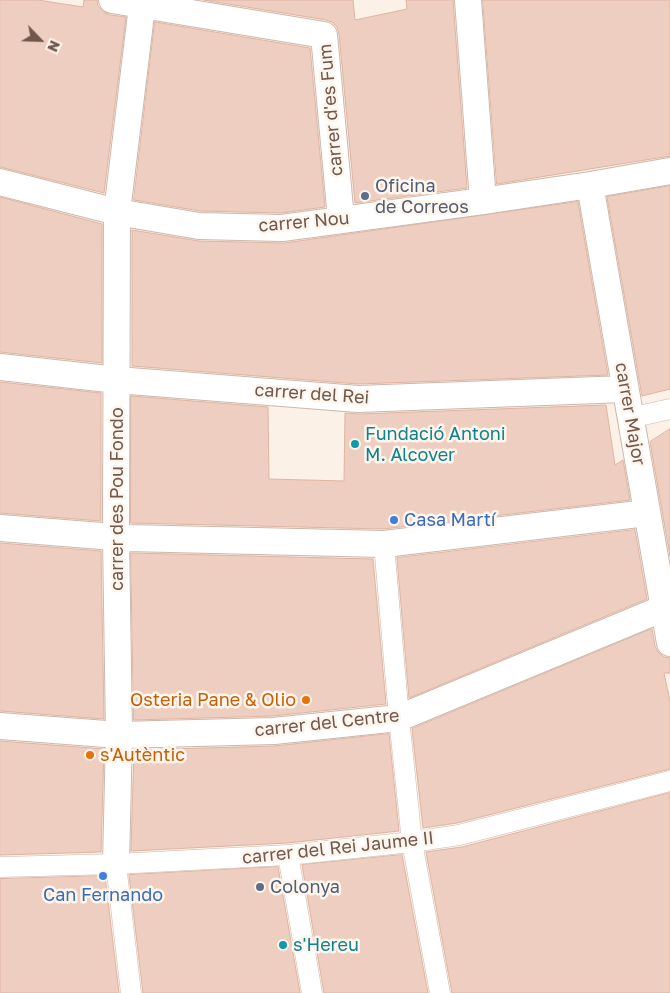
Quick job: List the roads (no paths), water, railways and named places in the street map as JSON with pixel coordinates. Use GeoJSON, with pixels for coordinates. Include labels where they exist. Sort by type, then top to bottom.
{"type":"FeatureCollection","features":[{"type":"Feature","properties":{"kind":"street","name":"carrer d'es Fum"},"geometry":{"type":"LineString","coordinates":[[112,0],[324,35],[341,219]]}},
{"type":"Feature","properties":{"kind":"street"},"geometry":{"type":"LineString","coordinates":[[468,0],[483,201]]}},
{"type":"Feature","properties":{"kind":"street","name":"carrer des Pou Fondo"},"geometry":{"type":"LineString","coordinates":[[131,993],[116,864],[119,735],[116,537],[117,212],[142,6]]}},
{"type":"Feature","properties":{"kind":"street","name":"carrer Nou"},"geometry":{"type":"LineString","coordinates":[[0,182],[117,212],[199,226],[282,228],[483,201],[670,171]]}},
{"type":"Feature","properties":{"kind":"street","name":"carrer Major"},"geometry":{"type":"LineString","coordinates":[[590,185],[670,643]]}},
{"type":"Feature","properties":{"kind":"street","name":"carrer del Rei"},"geometry":{"type":"LineString","coordinates":[[0,367],[117,380],[358,399],[625,389]]}},
{"type":"Feature","properties":{"kind":"street"},"geometry":{"type":"LineString","coordinates":[[630,418],[670,409]]}},
{"type":"Feature","properties":{"kind":"street"},"geometry":{"type":"LineString","coordinates":[[0,528],[116,537],[384,544],[647,513]]}},
{"type":"Feature","properties":{"kind":"street"},"geometry":{"type":"LineString","coordinates":[[384,544],[412,842],[440,993]]}},
{"type":"Feature","properties":{"kind":"street","name":"carrer del Centre"},"geometry":{"type":"LineString","coordinates":[[0,726],[119,735],[274,731],[399,718],[664,608]]}},
{"type":"Feature","properties":{"kind":"street","name":"carrer del Rei Jaume II"},"geometry":{"type":"LineString","coordinates":[[0,867],[116,864],[288,855],[412,842],[459,835],[670,781]]}},
{"type":"Feature","properties":{"kind":"street"},"geometry":{"type":"LineString","coordinates":[[288,855],[312,993]]}},
{"type":"Feature","properties":{"kind":"place","name":"Oficina de Correos"},"geometry":{"type":"Point","coordinates":[365,196]}},
{"type":"Feature","properties":{"kind":"place","name":"Fundació Antoni M. Alcover"},"geometry":{"type":"Point","coordinates":[355,444]}},
{"type":"Feature","properties":{"kind":"place","name":"Casa Martí"},"geometry":{"type":"Point","coordinates":[394,520]}},
{"type":"Feature","properties":{"kind":"place","name":"Osteria Pane & Olio"},"geometry":{"type":"Point","coordinates":[306,700]}},
{"type":"Feature","properties":{"kind":"place","name":"s'Autèntic"},"geometry":{"type":"Point","coordinates":[90,755]}},
{"type":"Feature","properties":{"kind":"place","name":"Can Fernando"},"geometry":{"type":"Point","coordinates":[103,876]}},
{"type":"Feature","properties":{"kind":"place","name":"Colonya"},"geometry":{"type":"Point","coordinates":[260,887]}},
{"type":"Feature","properties":{"kind":"place","name":"s'Hereu"},"geometry":{"type":"Point","coordinates":[283,945]}}]}
